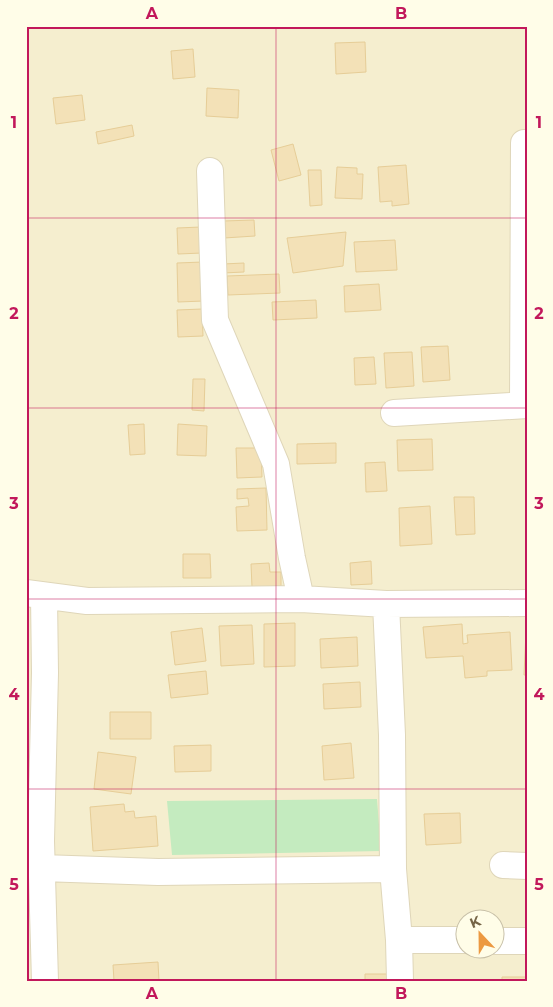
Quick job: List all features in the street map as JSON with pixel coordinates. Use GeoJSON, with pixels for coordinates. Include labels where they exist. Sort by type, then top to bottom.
{"type":"FeatureCollection","features":[{"type":"Feature","properties":{"kind":"street"},"geometry":{"type":"LineString","coordinates":[[394,413],[525,405],[524,143],[527,142]]}},
{"type":"Feature","properties":{"kind":"street"},"geometry":{"type":"LineString","coordinates":[[210,170],[215,320],[276,464],[301,599]]}},
{"type":"Feature","properties":{"kind":"street"},"geometry":{"type":"LineString","coordinates":[[39,979],[42,868],[34,842],[45,673],[35,594],[87,602],[301,599],[386,604],[527,603]]}},
{"type":"Feature","properties":{"kind":"street"},"geometry":{"type":"LineString","coordinates":[[386,604],[392,735],[393,869],[399,940],[400,981]]}},
{"type":"Feature","properties":{"kind":"street"},"geometry":{"type":"LineString","coordinates":[[42,868],[158,872],[393,869]]}},
{"type":"Feature","properties":{"kind":"street"},"geometry":{"type":"LineString","coordinates":[[399,940],[456,940]]}},
{"type":"Feature","properties":{"kind":"street"},"geometry":{"type":"LineString","coordinates":[[506,941],[527,941]]}},
{"type":"Feature","properties":{"kind":"shaded area"},"geometry":{"type":"Polygon","coordinates":[[[26,26],[527,26],[527,981],[26,981],[26,26]]]}},
{"type":"Feature","properties":{"kind":"green space"},"geometry":{"type":"Polygon","coordinates":[[[377,799],[381,851],[172,855],[167,801],[377,799]]]}},
{"type":"Feature","properties":{"kind":"building"},"geometry":{"type":"Polygon","coordinates":[[[365,42],[366,72],[336,74],[335,43],[365,42]]]}},
{"type":"Feature","properties":{"kind":"building"},"geometry":{"type":"Polygon","coordinates":[[[193,49],[195,77],[173,79],[171,51],[193,49]]]}},
{"type":"Feature","properties":{"kind":"building"},"geometry":{"type":"Polygon","coordinates":[[[207,88],[239,90],[238,118],[206,116],[207,88]]]}},
{"type":"Feature","properties":{"kind":"building"},"geometry":{"type":"Polygon","coordinates":[[[82,95],[85,120],[56,124],[53,98],[82,95]]]}},
{"type":"Feature","properties":{"kind":"building"},"geometry":{"type":"Polygon","coordinates":[[[132,125],[134,136],[98,144],[96,132],[132,125]]]}},
{"type":"Feature","properties":{"kind":"building"},"geometry":{"type":"Polygon","coordinates":[[[293,144],[301,175],[279,181],[271,150],[293,144]]]}},
{"type":"Feature","properties":{"kind":"building"},"geometry":{"type":"Polygon","coordinates":[[[406,165],[409,204],[392,206],[392,201],[380,202],[378,167],[406,165]]]}},
{"type":"Feature","properties":{"kind":"building"},"geometry":{"type":"Polygon","coordinates":[[[337,167],[357,168],[357,174],[363,174],[362,199],[335,198],[337,167]]]}},
{"type":"Feature","properties":{"kind":"building"},"geometry":{"type":"Polygon","coordinates":[[[308,170],[321,170],[322,205],[310,206],[308,170]]]}},
{"type":"Feature","properties":{"kind":"building"},"geometry":{"type":"Polygon","coordinates":[[[254,220],[255,236],[224,238],[223,221],[254,220]]]}},
{"type":"Feature","properties":{"kind":"building"},"geometry":{"type":"Polygon","coordinates":[[[201,227],[202,253],[178,254],[177,228],[201,227]]]}},
{"type":"Feature","properties":{"kind":"building"},"geometry":{"type":"Polygon","coordinates":[[[346,232],[343,266],[293,273],[287,238],[346,232]]]}},
{"type":"Feature","properties":{"kind":"building"},"geometry":{"type":"Polygon","coordinates":[[[395,240],[397,270],[356,272],[354,242],[395,240]]]}},
{"type":"Feature","properties":{"kind":"building"},"geometry":{"type":"Polygon","coordinates":[[[203,262],[204,301],[178,302],[177,263],[203,262]]]}},
{"type":"Feature","properties":{"kind":"building"},"geometry":{"type":"Polygon","coordinates":[[[244,263],[244,272],[223,273],[223,264],[244,263]]]}},
{"type":"Feature","properties":{"kind":"building"},"geometry":{"type":"Polygon","coordinates":[[[279,274],[280,293],[228,295],[227,276],[279,274]]]}},
{"type":"Feature","properties":{"kind":"building"},"geometry":{"type":"Polygon","coordinates":[[[379,284],[381,310],[345,312],[344,286],[379,284]]]}},
{"type":"Feature","properties":{"kind":"building"},"geometry":{"type":"Polygon","coordinates":[[[316,300],[317,318],[273,320],[272,302],[316,300]]]}},
{"type":"Feature","properties":{"kind":"building"},"geometry":{"type":"Polygon","coordinates":[[[202,309],[203,336],[178,337],[177,310],[202,309]]]}},
{"type":"Feature","properties":{"kind":"building"},"geometry":{"type":"Polygon","coordinates":[[[448,346],[450,380],[423,382],[421,347],[448,346]]]}},
{"type":"Feature","properties":{"kind":"building"},"geometry":{"type":"Polygon","coordinates":[[[412,352],[414,386],[386,388],[384,353],[412,352]]]}},
{"type":"Feature","properties":{"kind":"building"},"geometry":{"type":"Polygon","coordinates":[[[374,357],[376,384],[355,385],[354,358],[374,357]]]}},
{"type":"Feature","properties":{"kind":"building"},"geometry":{"type":"Polygon","coordinates":[[[193,379],[205,379],[204,411],[192,410],[193,379]]]}},
{"type":"Feature","properties":{"kind":"building"},"geometry":{"type":"Polygon","coordinates":[[[144,424],[145,454],[130,455],[128,425],[144,424]]]}},
{"type":"Feature","properties":{"kind":"building"},"geometry":{"type":"Polygon","coordinates":[[[178,424],[207,426],[206,456],[177,455],[178,424]]]}},
{"type":"Feature","properties":{"kind":"building"},"geometry":{"type":"Polygon","coordinates":[[[432,439],[433,470],[398,471],[397,440],[432,439]]]}},
{"type":"Feature","properties":{"kind":"building"},"geometry":{"type":"Polygon","coordinates":[[[336,443],[336,463],[297,464],[297,444],[336,443]]]}},
{"type":"Feature","properties":{"kind":"building"},"geometry":{"type":"Polygon","coordinates":[[[236,448],[261,448],[262,477],[237,478],[236,448]]]}},
{"type":"Feature","properties":{"kind":"building"},"geometry":{"type":"Polygon","coordinates":[[[385,462],[387,491],[366,492],[365,463],[385,462]]]}},
{"type":"Feature","properties":{"kind":"building"},"geometry":{"type":"Polygon","coordinates":[[[266,488],[267,530],[237,531],[236,507],[249,506],[248,498],[237,499],[237,489],[266,488]]]}},
{"type":"Feature","properties":{"kind":"building"},"geometry":{"type":"Polygon","coordinates":[[[454,497],[474,497],[475,534],[456,535],[454,497]]]}},
{"type":"Feature","properties":{"kind":"building"},"geometry":{"type":"Polygon","coordinates":[[[430,506],[432,544],[400,546],[399,508],[430,506]]]}},
{"type":"Feature","properties":{"kind":"building"},"geometry":{"type":"Polygon","coordinates":[[[183,554],[210,554],[211,578],[183,578],[183,554]]]}},
{"type":"Feature","properties":{"kind":"building"},"geometry":{"type":"Polygon","coordinates":[[[371,561],[372,584],[351,585],[350,563],[371,561]]]}},
{"type":"Feature","properties":{"kind":"building"},"geometry":{"type":"Polygon","coordinates":[[[269,563],[270,572],[281,572],[281,586],[252,587],[251,564],[269,563]]]}},
{"type":"Feature","properties":{"kind":"building"},"geometry":{"type":"Polygon","coordinates":[[[295,623],[295,666],[264,667],[264,624],[295,623]]]}},
{"type":"Feature","properties":{"kind":"building"},"geometry":{"type":"Polygon","coordinates":[[[462,624],[463,644],[468,643],[467,635],[510,632],[512,670],[487,671],[487,676],[465,678],[463,656],[426,658],[423,627],[462,624]]]}},
{"type":"Feature","properties":{"kind":"building"},"geometry":{"type":"Polygon","coordinates":[[[252,625],[254,664],[221,666],[219,626],[252,625]]]}},
{"type":"Feature","properties":{"kind":"building"},"geometry":{"type":"Polygon","coordinates":[[[202,628],[206,661],[175,665],[171,632],[202,628]]]}},
{"type":"Feature","properties":{"kind":"building"},"geometry":{"type":"Polygon","coordinates":[[[526,632],[527,675],[524,675],[526,632]]]}},
{"type":"Feature","properties":{"kind":"building"},"geometry":{"type":"Polygon","coordinates":[[[357,637],[358,666],[321,668],[320,639],[357,637]]]}},
{"type":"Feature","properties":{"kind":"building"},"geometry":{"type":"Polygon","coordinates":[[[206,671],[208,694],[171,698],[168,675],[206,671]]]}},
{"type":"Feature","properties":{"kind":"building"},"geometry":{"type":"Polygon","coordinates":[[[360,682],[361,707],[324,709],[323,684],[360,682]]]}},
{"type":"Feature","properties":{"kind":"building"},"geometry":{"type":"Polygon","coordinates":[[[110,712],[151,712],[151,739],[110,739],[110,712]]]}},
{"type":"Feature","properties":{"kind":"building"},"geometry":{"type":"Polygon","coordinates":[[[351,743],[354,778],[324,780],[322,746],[351,743]]]}},
{"type":"Feature","properties":{"kind":"building"},"geometry":{"type":"Polygon","coordinates":[[[211,745],[211,771],[175,772],[174,746],[211,745]]]}},
{"type":"Feature","properties":{"kind":"building"},"geometry":{"type":"Polygon","coordinates":[[[98,752],[136,757],[131,794],[94,789],[98,752]]]}},
{"type":"Feature","properties":{"kind":"building"},"geometry":{"type":"Polygon","coordinates":[[[124,804],[125,812],[134,811],[135,818],[156,816],[158,846],[93,851],[90,807],[124,804]]]}},
{"type":"Feature","properties":{"kind":"building"},"geometry":{"type":"Polygon","coordinates":[[[460,813],[461,843],[426,845],[424,814],[460,813]]]}},
{"type":"Feature","properties":{"kind":"building"},"geometry":{"type":"Polygon","coordinates":[[[158,962],[159,981],[114,981],[113,965],[158,962]]]}},
{"type":"Feature","properties":{"kind":"building"},"geometry":{"type":"Polygon","coordinates":[[[365,974],[394,974],[394,981],[365,981],[365,974]]]}},
{"type":"Feature","properties":{"kind":"building"},"geometry":{"type":"Polygon","coordinates":[[[502,977],[527,977],[527,981],[502,981],[502,977]]]}}]}
